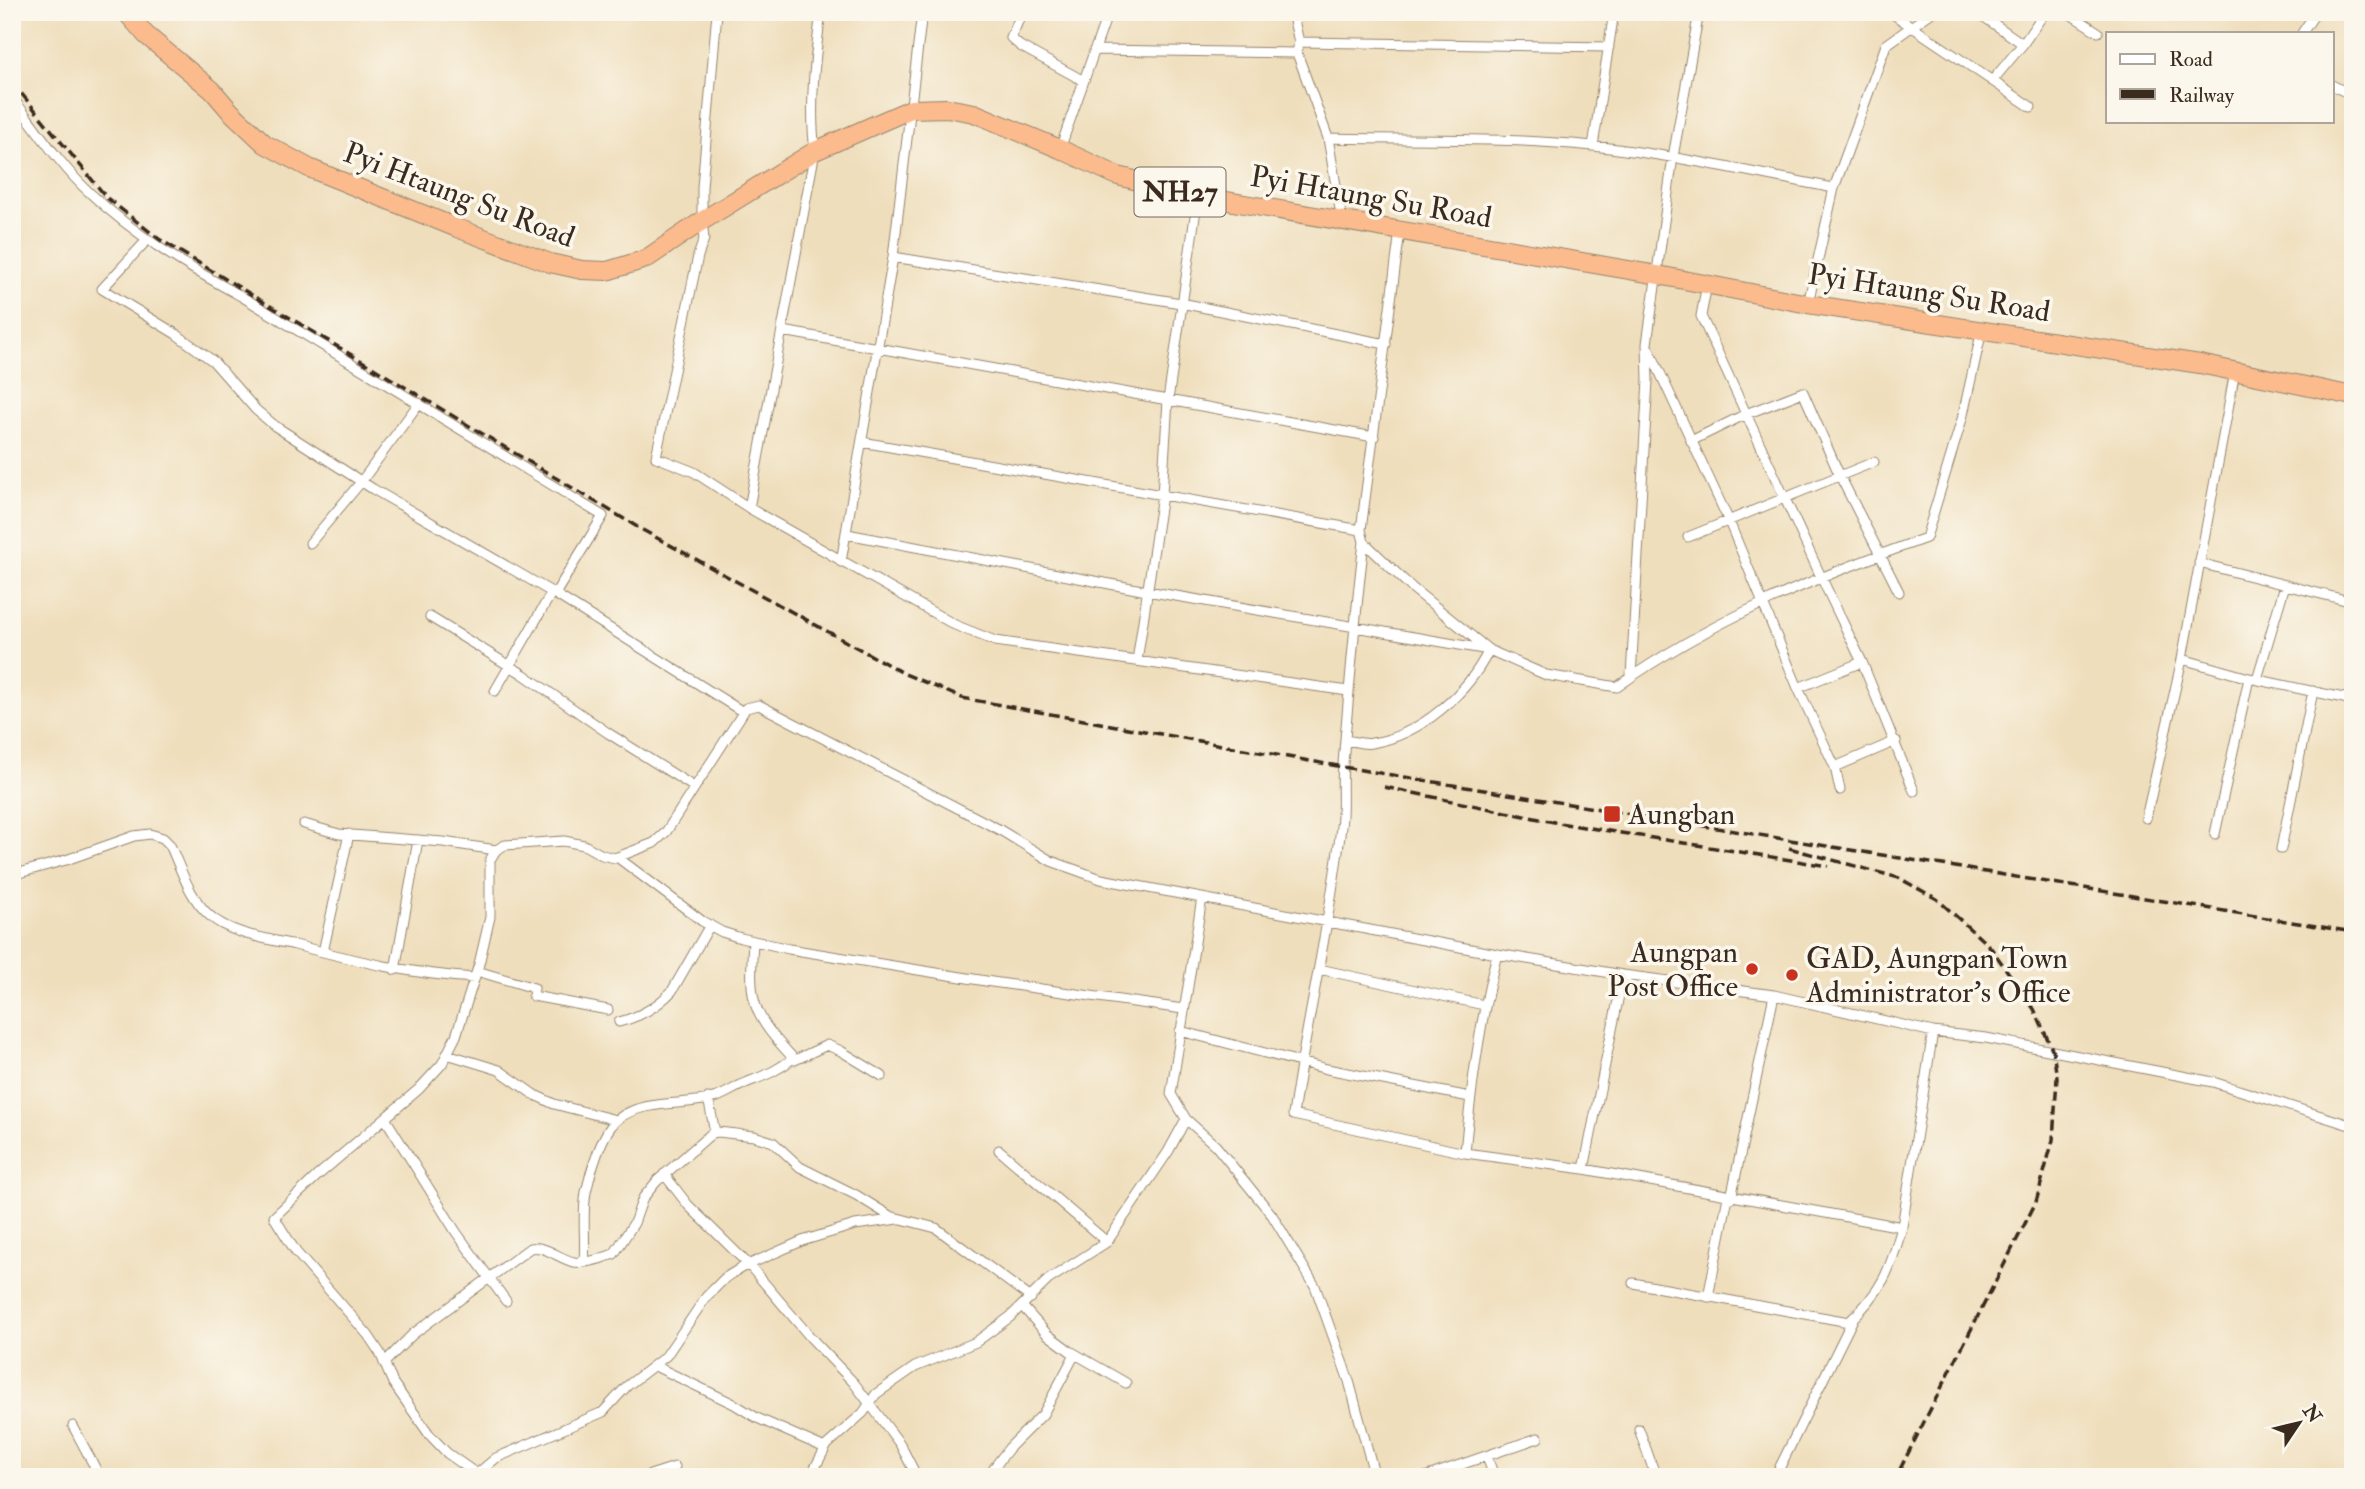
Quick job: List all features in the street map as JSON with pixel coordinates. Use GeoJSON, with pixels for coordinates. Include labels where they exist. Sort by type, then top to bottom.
{"type":"FeatureCollection","features":[{"type":"Feature","properties":{"kind":"highway","name":"Pyi Htaung Su Road"},"geometry":{"type":"LineString","coordinates":[[126,12],[146,35],[212,90],[265,144],[309,168],[550,263],[582,270],[607,271],[646,259],[815,152],[911,109],[947,108],[974,113],[1118,176],[1198,196],[1658,275],[1808,304],[2235,370],[2353,396]]}},
{"type":"Feature","properties":{"kind":"street"},"geometry":{"type":"LineString","coordinates":[[718,12],[702,187],[704,239],[698,256],[656,457],[694,472],[841,562],[955,625],[995,641],[1348,691]]}},
{"type":"Feature","properties":{"kind":"street"},"geometry":{"type":"LineString","coordinates":[[749,508],[815,152],[811,122],[821,12]]}},
{"type":"Feature","properties":{"kind":"street"},"geometry":{"type":"LineString","coordinates":[[841,562],[893,257],[922,12]]}},
{"type":"Feature","properties":{"kind":"street"},"geometry":{"type":"LineString","coordinates":[[1022,12],[1011,38],[1020,46],[1082,80]]}},
{"type":"Feature","properties":{"kind":"street"},"geometry":{"type":"LineString","coordinates":[[1060,149],[1108,12]]}},
{"type":"Feature","properties":{"kind":"street"},"geometry":{"type":"LineString","coordinates":[[1292,12],[1299,42],[1297,52],[1328,138],[1342,221]]}},
{"type":"Feature","properties":{"kind":"street"},"geometry":{"type":"LineString","coordinates":[[1593,146],[1614,12]]}},
{"type":"Feature","properties":{"kind":"street"},"geometry":{"type":"LineString","coordinates":[[1631,677],[1648,380],[1647,344],[1673,157],[1699,12]]}},
{"type":"Feature","properties":{"kind":"street"},"geometry":{"type":"LineString","coordinates":[[1890,12],[2031,107]]}},
{"type":"Feature","properties":{"kind":"street"},"geometry":{"type":"LineString","coordinates":[[1808,304],[1834,188],[1886,44],[1931,12]]}},
{"type":"Feature","properties":{"kind":"street"},"geometry":{"type":"LineString","coordinates":[[1977,12],[2023,44]]}},
{"type":"Feature","properties":{"kind":"street"},"geometry":{"type":"LineString","coordinates":[[1992,81],[2045,12]]}},
{"type":"Feature","properties":{"kind":"street"},"geometry":{"type":"LineString","coordinates":[[2067,12],[2098,32]]}},
{"type":"Feature","properties":{"kind":"street"},"geometry":{"type":"LineString","coordinates":[[2303,32],[2316,12]]}},
{"type":"Feature","properties":{"kind":"street"},"geometry":{"type":"LineString","coordinates":[[1299,42],[1609,47]]}},
{"type":"Feature","properties":{"kind":"street"},"geometry":{"type":"LineString","coordinates":[[1094,50],[1297,52]]}},
{"type":"Feature","properties":{"kind":"street"},"geometry":{"type":"LineString","coordinates":[[2334,86],[2353,96]]}},
{"type":"Feature","properties":{"kind":"street"},"geometry":{"type":"LineString","coordinates":[[12,97],[88,192],[190,269],[241,296],[603,516],[495,691]]}},
{"type":"Feature","properties":{"kind":"street"},"geometry":{"type":"LineString","coordinates":[[1328,138],[1537,142],[1593,146],[1673,157],[1834,188]]}},
{"type":"Feature","properties":{"kind":"street"},"geometry":{"type":"LineString","coordinates":[[1137,661],[1162,495],[1168,400],[1198,196]]}},
{"type":"Feature","properties":{"kind":"street"},"geometry":{"type":"LineString","coordinates":[[1400,230],[1361,530],[1364,542],[1353,626],[1342,823],[1329,921],[1293,1115],[1465,1153],[1584,1169],[1902,1227]]}},
{"type":"Feature","properties":{"kind":"street"},"geometry":{"type":"LineString","coordinates":[[148,239],[102,289],[176,334],[213,361],[256,410],[275,426],[361,481],[554,593],[743,712]]}},
{"type":"Feature","properties":{"kind":"street"},"geometry":{"type":"LineString","coordinates":[[893,257],[1181,303],[1386,344]]}},
{"type":"Feature","properties":{"kind":"street"},"geometry":{"type":"LineString","coordinates":[[1707,284],[1702,316],[1862,662],[1914,790]]}},
{"type":"Feature","properties":{"kind":"street"},"geometry":{"type":"LineString","coordinates":[[847,534],[1147,591],[1489,650],[1546,675],[1618,687],[1721,621],[1880,554],[1926,538],[1962,419],[1983,329]]}},
{"type":"Feature","properties":{"kind":"street"},"geometry":{"type":"LineString","coordinates":[[783,331],[1374,437]]}},
{"type":"Feature","properties":{"kind":"street"},"geometry":{"type":"LineString","coordinates":[[1647,344],[1728,519],[1798,688],[1835,767],[1840,790]]}},
{"type":"Feature","properties":{"kind":"street"},"geometry":{"type":"LineString","coordinates":[[2146,818],[2182,659],[2235,370]]}},
{"type":"Feature","properties":{"kind":"street"},"geometry":{"type":"LineString","coordinates":[[1690,441],[1746,414],[1803,392],[1839,474],[1899,592]]}},
{"type":"Feature","properties":{"kind":"street"},"geometry":{"type":"LineString","coordinates":[[310,543],[419,404]]}},
{"type":"Feature","properties":{"kind":"street"},"geometry":{"type":"LineString","coordinates":[[862,442],[1361,530]]}},
{"type":"Feature","properties":{"kind":"street"},"geometry":{"type":"LineString","coordinates":[[1688,537],[1874,462]]}},
{"type":"Feature","properties":{"kind":"street"},"geometry":{"type":"LineString","coordinates":[[1364,542],[1411,587],[1489,650]]}},
{"type":"Feature","properties":{"kind":"street"},"geometry":{"type":"LineString","coordinates":[[2199,563],[2353,602]]}},
{"type":"Feature","properties":{"kind":"street"},"geometry":{"type":"LineString","coordinates":[[2215,834],[2253,679],[2285,585]]}},
{"type":"Feature","properties":{"kind":"street"},"geometry":{"type":"LineString","coordinates":[[430,617],[694,787]]}},
{"type":"Feature","properties":{"kind":"street"},"geometry":{"type":"LineString","coordinates":[[1345,740],[1370,744],[1399,735],[1424,720],[1446,705],[1465,685],[1481,666],[1489,650]]}},
{"type":"Feature","properties":{"kind":"street"},"geometry":{"type":"LineString","coordinates":[[2182,659],[2253,679],[2353,700]]}},
{"type":"Feature","properties":{"kind":"street"},"geometry":{"type":"LineString","coordinates":[[1798,688],[1862,662]]}},
{"type":"Feature","properties":{"kind":"street"},"geometry":{"type":"LineString","coordinates":[[2281,849],[2313,691]]}},
{"type":"Feature","properties":{"kind":"street"},"geometry":{"type":"LineString","coordinates":[[900,1219],[855,1225],[802,1241],[777,1250],[726,1278],[706,1297],[666,1356],[627,1386],[603,1412],[496,1458],[479,1476],[447,1453],[429,1434],[393,1383],[380,1353],[368,1335],[296,1252],[274,1217],[419,1089],[442,1064],[456,1036],[476,975],[489,917],[490,860],[496,850],[505,845],[564,841],[584,845],[602,855],[617,857],[654,843],[666,832],[743,712],[759,705],[1000,830],[1051,861],[1101,879],[1496,954],[1623,975],[1774,995],[1933,1032],[1986,1038],[2213,1082],[2353,1126]]}},
{"type":"Feature","properties":{"kind":"street"},"geometry":{"type":"LineString","coordinates":[[1835,767],[1896,741]]}},
{"type":"Feature","properties":{"kind":"street"},"geometry":{"type":"LineString","coordinates":[[304,824],[349,834],[496,850]]}},
{"type":"Feature","properties":{"kind":"street"},"geometry":{"type":"LineString","coordinates":[[12,875],[66,860],[134,836],[150,834],[163,838],[170,845],[197,902],[212,918],[259,938],[396,970],[432,976],[476,975],[534,988],[533,996],[608,1010]]}},
{"type":"Feature","properties":{"kind":"street"},"geometry":{"type":"LineString","coordinates":[[323,953],[349,834]]}},
{"type":"Feature","properties":{"kind":"street"},"geometry":{"type":"LineString","coordinates":[[396,970],[418,840]]}},
{"type":"Feature","properties":{"kind":"street"},"geometry":{"type":"LineString","coordinates":[[617,857],[710,925],[722,932],[753,941],[992,982],[1183,1009]]}},
{"type":"Feature","properties":{"kind":"street"},"geometry":{"type":"LineString","coordinates":[[2351,870],[2353,858]]}},
{"type":"Feature","properties":{"kind":"street"},"geometry":{"type":"LineString","coordinates":[[1202,898],[1171,1094],[1186,1119],[1216,1146],[1272,1215],[1315,1286],[1349,1381],[1375,1477]]}},
{"type":"Feature","properties":{"kind":"street"},"geometry":{"type":"LineString","coordinates":[[619,1022],[636,1016],[665,999],[710,925]]}},
{"type":"Feature","properties":{"kind":"street"},"geometry":{"type":"LineString","coordinates":[[753,941],[751,974],[755,1010],[793,1058]]}},
{"type":"Feature","properties":{"kind":"street"},"geometry":{"type":"LineString","coordinates":[[1465,1153],[1470,1097],[1484,1005],[1496,954]]}},
{"type":"Feature","properties":{"kind":"street"},"geometry":{"type":"LineString","coordinates":[[1319,969],[1484,1005]]}},
{"type":"Feature","properties":{"kind":"street"},"geometry":{"type":"LineString","coordinates":[[1584,1169],[1623,975]]}},
{"type":"Feature","properties":{"kind":"street"},"geometry":{"type":"LineString","coordinates":[[1708,1297],[1774,995]]}},
{"type":"Feature","properties":{"kind":"street"},"geometry":{"type":"LineString","coordinates":[[1180,1031],[1301,1063],[1470,1097]]}},
{"type":"Feature","properties":{"kind":"street"},"geometry":{"type":"LineString","coordinates":[[1633,1283],[1849,1322],[1875,1296],[1885,1278],[1902,1227],[1933,1032]]}},
{"type":"Feature","properties":{"kind":"street"},"geometry":{"type":"LineString","coordinates":[[584,1262],[587,1191],[604,1140],[616,1120],[644,1108],[708,1098],[766,1076],[793,1058],[794,1060],[827,1045],[882,1076]]}},
{"type":"Feature","properties":{"kind":"street"},"geometry":{"type":"LineString","coordinates":[[447,1054],[499,1070],[533,1094],[554,1104],[616,1120]]}},
{"type":"Feature","properties":{"kind":"street"},"geometry":{"type":"LineString","coordinates":[[708,1098],[715,1132]]}},
{"type":"Feature","properties":{"kind":"street"},"geometry":{"type":"LineString","coordinates":[[385,1118],[456,1232],[506,1301]]}},
{"type":"Feature","properties":{"kind":"street"},"geometry":{"type":"LineString","coordinates":[[810,1477],[825,1448],[863,1413],[876,1394],[936,1357],[976,1342],[1022,1306],[1048,1280],[1107,1242],[1168,1152],[1186,1119]]}},
{"type":"Feature","properties":{"kind":"street"},"geometry":{"type":"LineString","coordinates":[[384,1363],[413,1335],[530,1248],[538,1247],[564,1258],[584,1262],[614,1254],[634,1223],[643,1198],[664,1174],[715,1132],[754,1136],[773,1142],[800,1167],[856,1195],[890,1216],[936,1228],[1031,1298]]}},
{"type":"Feature","properties":{"kind":"street"},"geometry":{"type":"LineString","coordinates":[[999,1150],[1107,1242]]}},
{"type":"Feature","properties":{"kind":"street"},"geometry":{"type":"LineString","coordinates":[[664,1174],[698,1215],[749,1265],[811,1338],[854,1383],[900,1444],[917,1477]]}},
{"type":"Feature","properties":{"kind":"street"},"geometry":{"type":"LineString","coordinates":[[1022,1306],[1047,1334],[1075,1354],[1126,1383]]}},
{"type":"Feature","properties":{"kind":"street"},"geometry":{"type":"LineString","coordinates":[[1775,1477],[1854,1317]]}},
{"type":"Feature","properties":{"kind":"street"},"geometry":{"type":"LineString","coordinates":[[987,1477],[1009,1448],[1043,1414],[1075,1354]]}},
{"type":"Feature","properties":{"kind":"street"},"geometry":{"type":"LineString","coordinates":[[655,1366],[767,1423],[825,1448]]}},
{"type":"Feature","properties":{"kind":"street"},"geometry":{"type":"LineString","coordinates":[[73,1426],[100,1477]]}},
{"type":"Feature","properties":{"kind":"street"},"geometry":{"type":"LineString","coordinates":[[1639,1429],[1656,1477]]}},
{"type":"Feature","properties":{"kind":"street"},"geometry":{"type":"LineString","coordinates":[[1425,1477],[1538,1438]]}},
{"type":"Feature","properties":{"kind":"street"},"geometry":{"type":"LineString","coordinates":[[1487,1456],[1494,1477]]}},
{"type":"Feature","properties":{"kind":"street"},"geometry":{"type":"LineString","coordinates":[[644,1477],[675,1467]]}},
{"type":"Feature","properties":{"kind":"street"},"geometry":{"type":"LineString","coordinates":[[2330,1477],[2353,1472]]}},
{"type":"Feature","properties":{"kind":"railway"},"geometry":{"type":"LineString","coordinates":[[12,82],[107,198],[159,239],[639,528],[905,674],[962,698],[1343,767],[2353,932]]}},
{"type":"Feature","properties":{"kind":"railway"},"geometry":{"type":"LineString","coordinates":[[1384,787],[1559,823],[1828,866]]}},
{"type":"Feature","properties":{"kind":"railway"},"geometry":{"type":"LineString","coordinates":[[1789,848],[1899,878],[1937,899],[1991,948],[2034,1009],[2053,1051],[2057,1078],[2053,1140],[2036,1202],[1896,1477]]}},
{"type":"Feature","properties":{"kind":"place","name":"Aungban"},"geometry":{"type":"Point","coordinates":[1612,814]}},
{"type":"Feature","properties":{"kind":"place","name":"Aungpan Post Office"},"geometry":{"type":"Point","coordinates":[1752,969]}},
{"type":"Feature","properties":{"kind":"place","name":"GAD, Aungpan Town Administrator's Office"},"geometry":{"type":"Point","coordinates":[1792,975]}}]}
